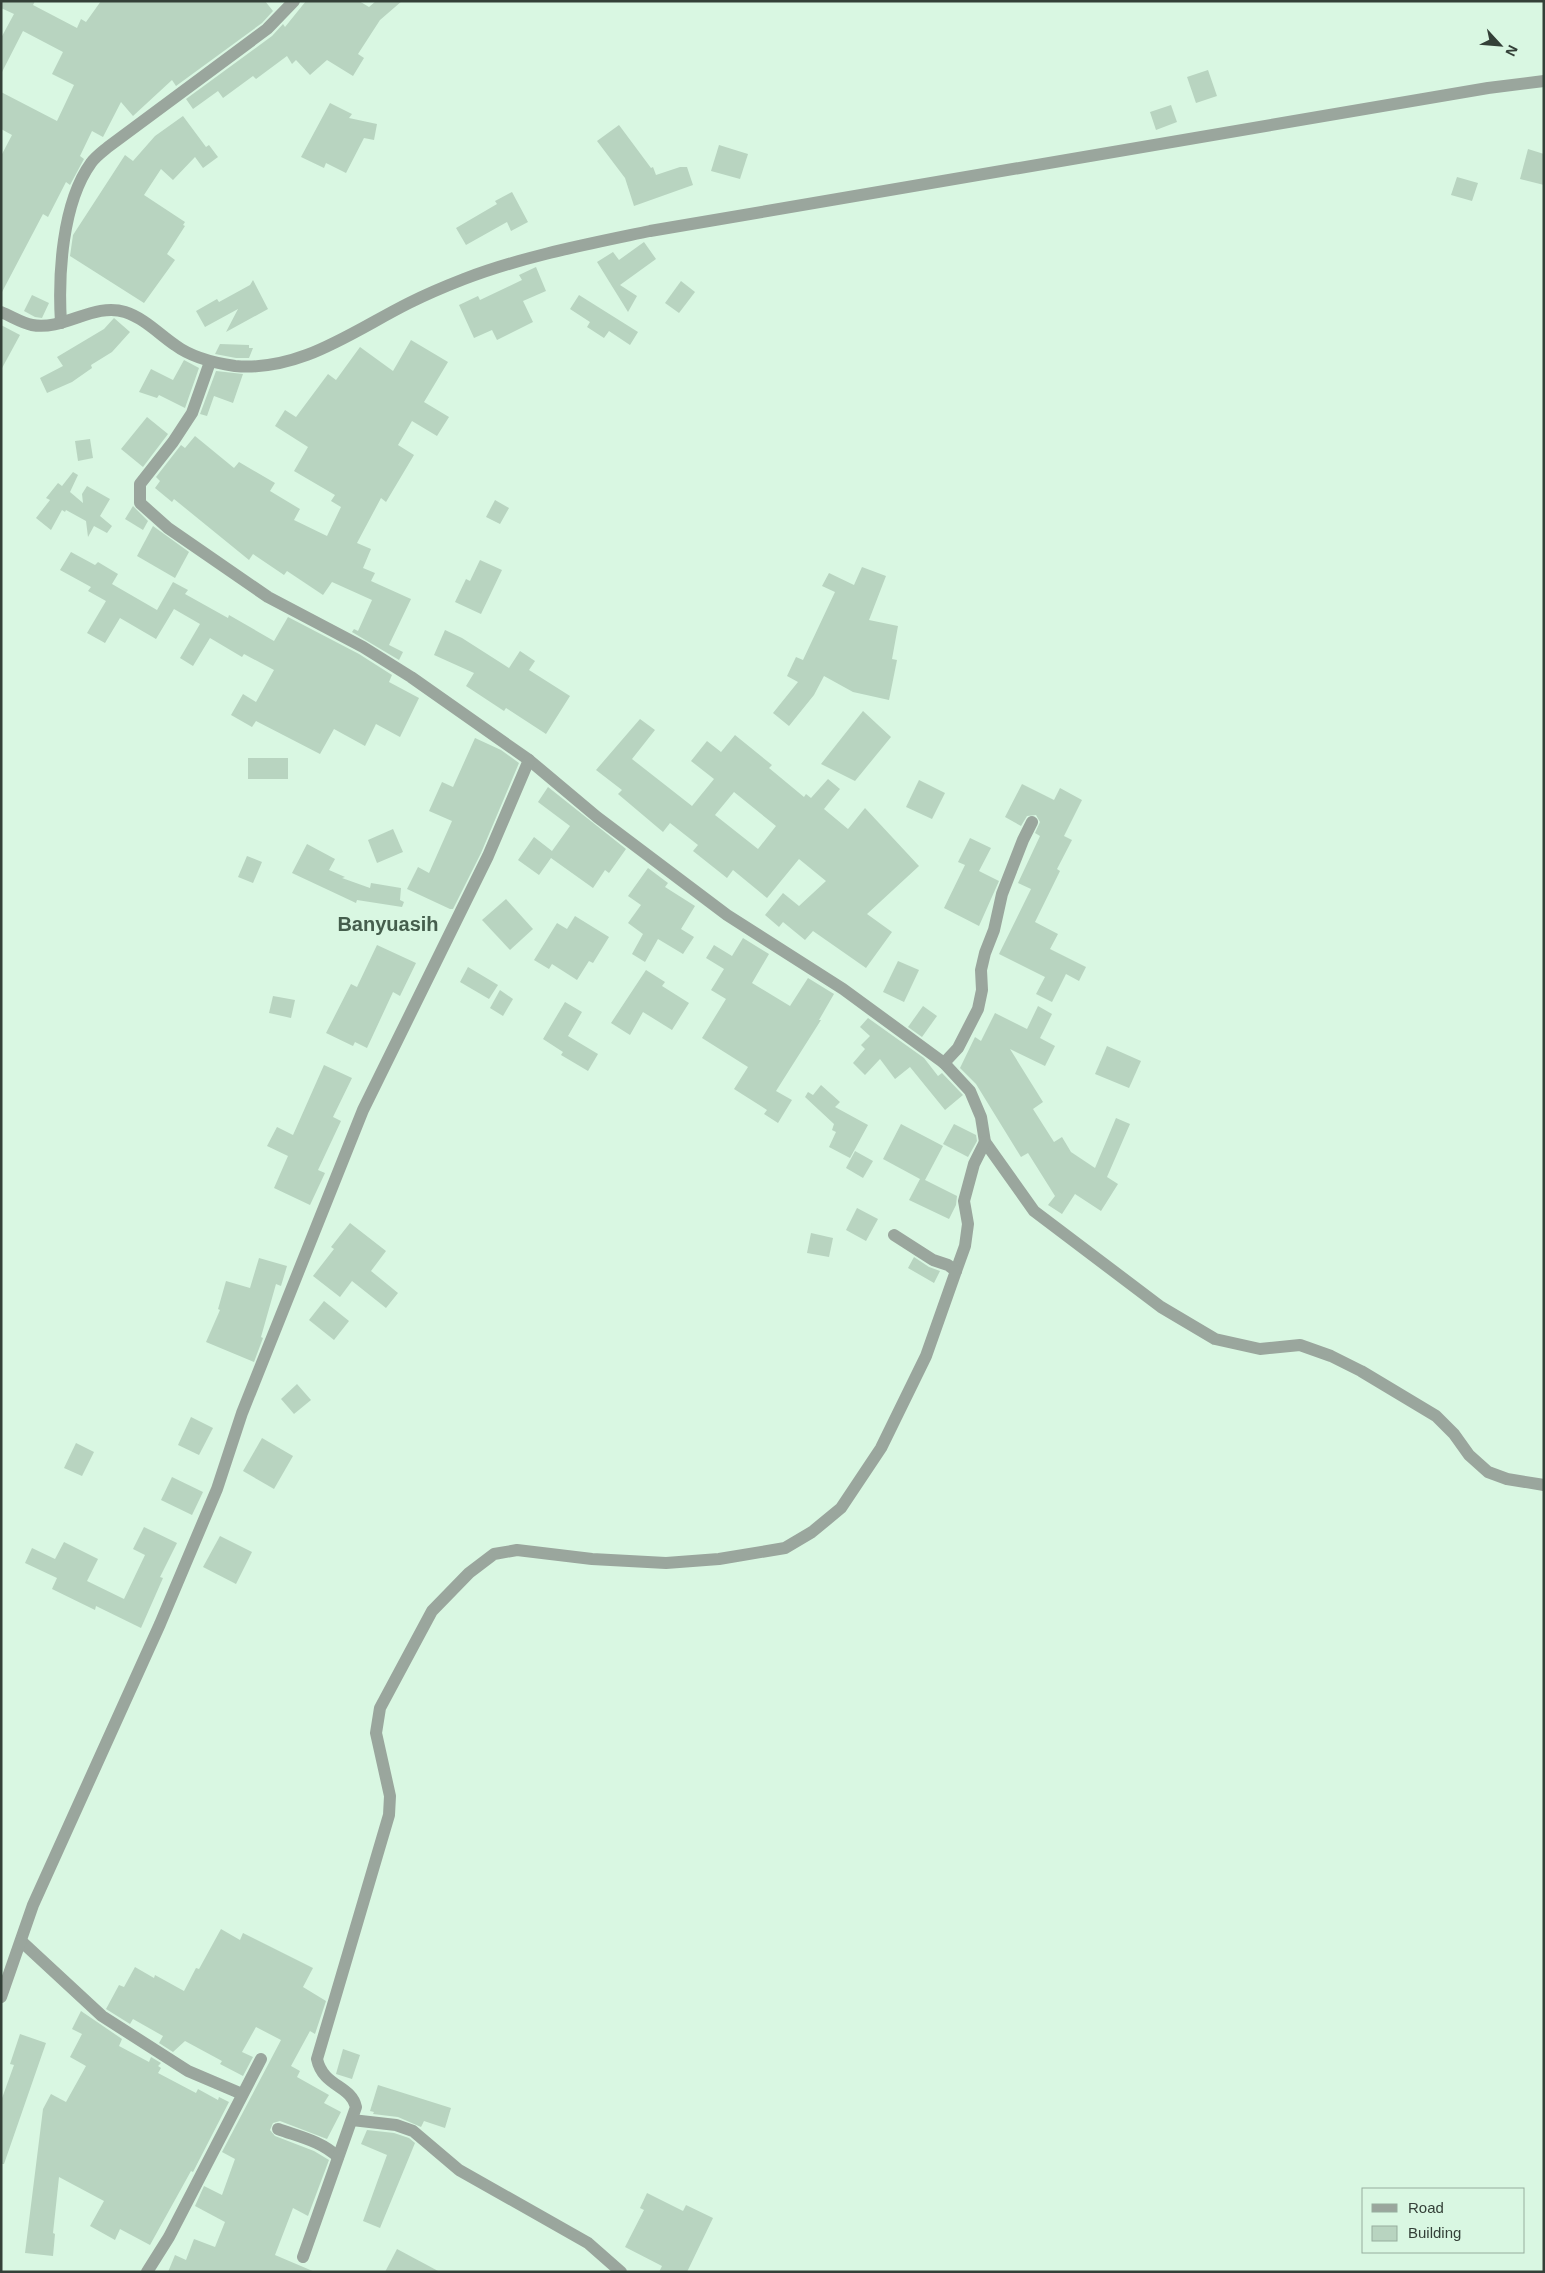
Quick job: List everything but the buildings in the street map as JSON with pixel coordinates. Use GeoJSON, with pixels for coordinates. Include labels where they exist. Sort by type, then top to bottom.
{"type":"FeatureCollection","features":[{"type":"Feature","properties":{"kind":"street"},"geometry":{"type":"LineString","coordinates":[[61,323],[60,296],[67,223],[80,181],[92,162],[108,147],[266,29],[294,1]]}},
{"type":"Feature","properties":{"kind":"street"},"geometry":{"type":"LineString","coordinates":[[1,312],[32,325],[47,325],[61,323],[104,310],[124,311],[141,320],[177,347],[210,362],[236,366],[268,366],[295,360],[317,352],[409,303],[464,279],[519,261],[584,245],[764,212],[1488,88],[1544,81]]}},
{"type":"Feature","properties":{"kind":"street"},"geometry":{"type":"LineString","coordinates":[[210,362],[192,413],[173,442],[140,484],[140,503],[168,528],[261,591],[371,652],[411,677],[529,760],[597,817],[727,915],[843,989],[944,1063],[970,1091],[981,1117],[985,1142],[1034,1211],[1162,1307],[1215,1339],[1260,1349],[1300,1345],[1331,1356],[1361,1370],[1436,1416],[1454,1434],[1469,1455],[1488,1472],[1507,1479],[1544,1485]]}},
{"type":"Feature","properties":{"kind":"street"},"geometry":{"type":"LineString","coordinates":[[1,1997],[4,1982],[33,1905],[160,1624],[217,1489],[242,1413],[363,1110],[488,856],[529,760]]}},
{"type":"Feature","properties":{"kind":"street"},"geometry":{"type":"LineString","coordinates":[[944,1063],[958,1048],[978,1009],[982,990],[981,970],[994,930],[1002,894],[1032,822]]}},
{"type":"Feature","properties":{"kind":"street"},"geometry":{"type":"LineString","coordinates":[[303,2257],[356,2107],[355,2100],[324,2076],[319,2069],[317,2059],[389,1815],[390,1796],[376,1733],[380,1708],[432,1611],[469,1573],[494,1554],[517,1550],[666,1563],[719,1559],[785,1548],[812,1532],[841,1508],[881,1448],[926,1356],[965,1246],[968,1224],[964,1201],[974,1164],[985,1142]]}},
{"type":"Feature","properties":{"kind":"street"},"geometry":{"type":"LineString","coordinates":[[894,1235],[933,1260],[948,1265],[956,1271]]}},
{"type":"Feature","properties":{"kind":"street"},"geometry":{"type":"LineString","coordinates":[[21,1941],[102,2016],[188,2071],[242,2094]]}},
{"type":"Feature","properties":{"kind":"street"},"geometry":{"type":"LineString","coordinates":[[147,2272],[168,2237],[261,2059]]}},
{"type":"Feature","properties":{"kind":"street"},"geometry":{"type":"LineString","coordinates":[[352,2120],[396,2125],[413,2131],[459,2170],[588,2243],[621,2272]]}},
{"type":"Feature","properties":{"kind":"street"},"geometry":{"type":"LineString","coordinates":[[278,2129],[318,2142],[338,2157]]}},
{"type":"Feature","properties":{"kind":"district","name":"Banyuasih"},"geometry":{"type":"Point","coordinates":[388,924]}}]}
